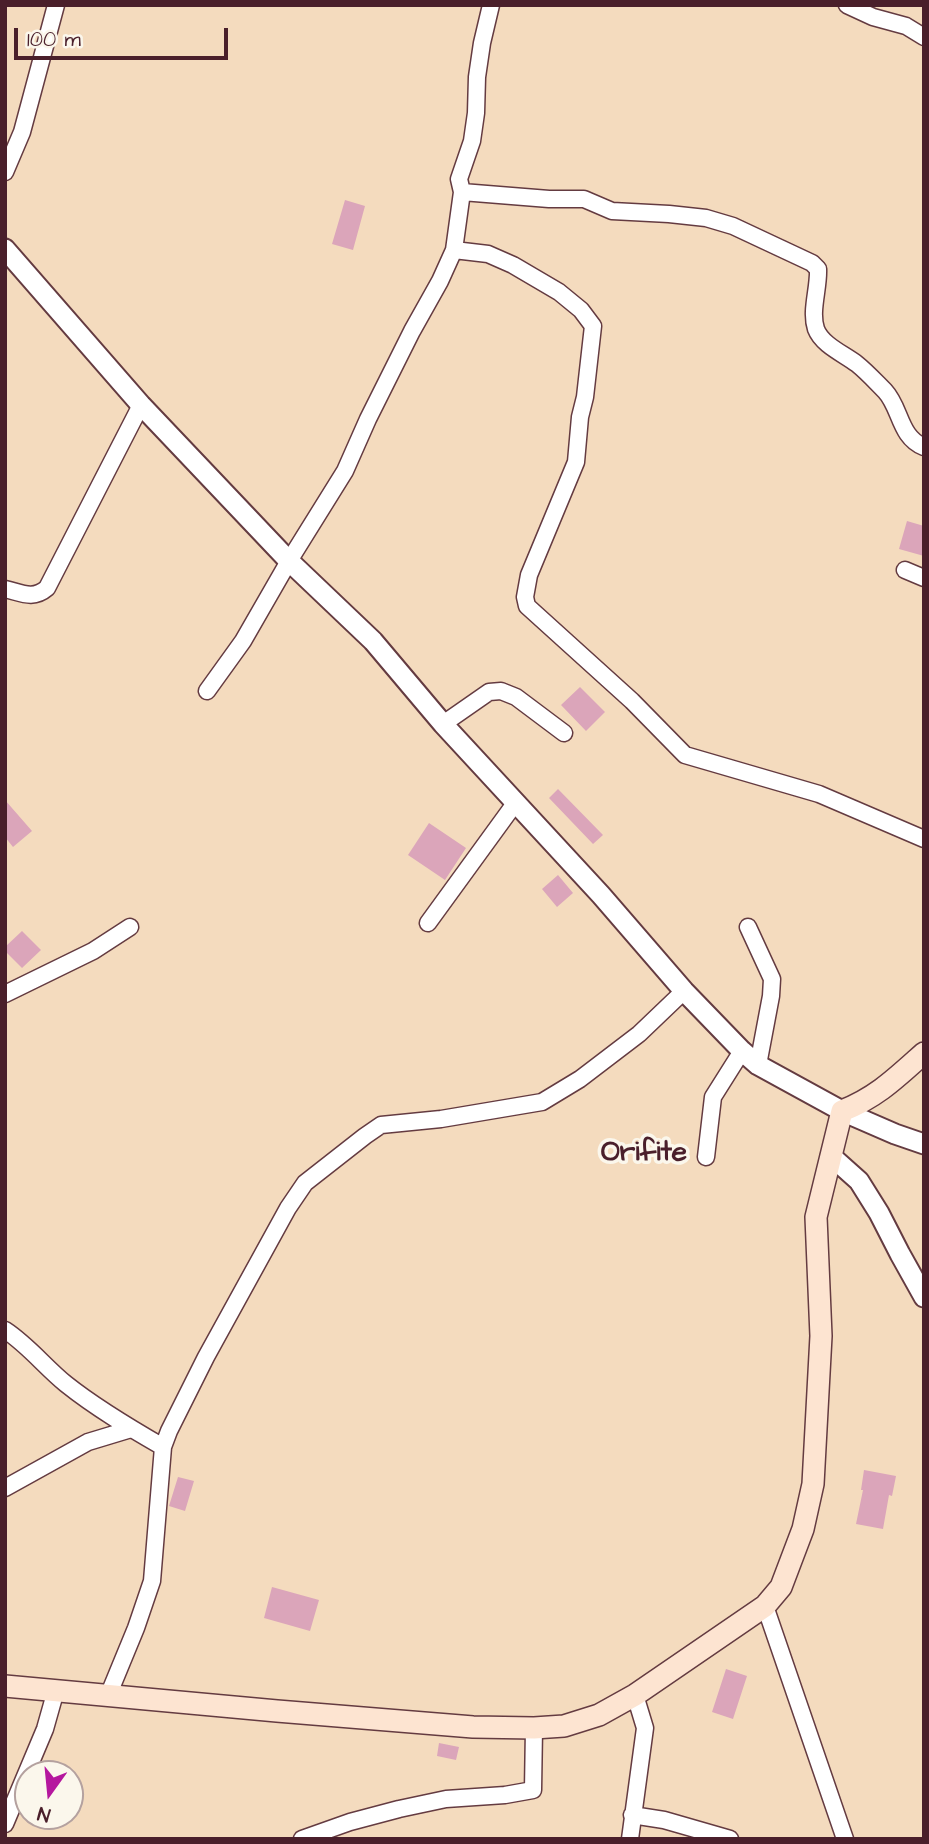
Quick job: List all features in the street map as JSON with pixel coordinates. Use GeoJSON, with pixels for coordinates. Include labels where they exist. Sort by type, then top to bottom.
{"type":"FeatureCollection","features":[{"type":"Feature","properties":{"kind":"main road"},"geometry":{"type":"LineString","coordinates":[[5,1686],[473,1727],[564,1726],[599,1715],[635,1695],[765,1606],[781,1587],[803,1529],[813,1484],[821,1336],[816,1217],[842,1111],[883,1090],[924,1053]]}},
{"type":"Feature","properties":{"kind":"street"},"geometry":{"type":"LineString","coordinates":[[5,172],[22,132],[56,5]]}},
{"type":"Feature","properties":{"kind":"street"},"geometry":{"type":"LineString","coordinates":[[207,691],[243,641],[345,471],[368,419],[454,250],[462,192],[458,179],[472,141],[477,77],[491,5]]}},
{"type":"Feature","properties":{"kind":"street"},"geometry":{"type":"LineString","coordinates":[[847,5],[873,17],[906,26],[924,37]]}},
{"type":"Feature","properties":{"kind":"street"},"geometry":{"type":"LineString","coordinates":[[462,192],[584,199],[612,211],[706,218],[733,226],[813,263],[818,269],[814,318],[817,331],[825,341],[858,365],[887,393],[910,438],[924,447]]}},
{"type":"Feature","properties":{"kind":"street"},"geometry":{"type":"LineString","coordinates":[[5,249],[141,405],[289,561],[373,641],[443,724],[601,895],[684,991],[742,1051],[758,1065],[842,1111],[924,1144]]}},
{"type":"Feature","properties":{"kind":"street"},"geometry":{"type":"LineString","coordinates":[[454,250],[488,254],[513,265],[559,292],[581,310],[593,326],[576,462],[528,575],[525,597],[527,606],[632,701],[685,755],[819,794],[924,839]]}},
{"type":"Feature","properties":{"kind":"street"},"geometry":{"type":"LineString","coordinates":[[5,589],[31,596],[47,588],[141,405]]}},
{"type":"Feature","properties":{"kind":"street"},"geometry":{"type":"LineString","coordinates":[[905,570],[924,578]]}},
{"type":"Feature","properties":{"kind":"street"},"geometry":{"type":"LineString","coordinates":[[443,724],[489,692],[501,691],[516,697],[564,733]]}},
{"type":"Feature","properties":{"kind":"street"},"geometry":{"type":"LineString","coordinates":[[428,923],[516,802]]}},
{"type":"Feature","properties":{"kind":"street"},"geometry":{"type":"LineString","coordinates":[[5,994],[93,951],[130,927]]}},
{"type":"Feature","properties":{"kind":"street"},"geometry":{"type":"LineString","coordinates":[[748,927],[772,979],[758,1065]]}},
{"type":"Feature","properties":{"kind":"street"},"geometry":{"type":"LineString","coordinates":[[108,1696],[152,1581],[163,1447],[169,1431],[206,1357],[288,1208],[305,1183],[381,1125],[441,1119],[542,1102],[580,1079],[629,1041],[684,991]]}},
{"type":"Feature","properties":{"kind":"street"},"geometry":{"type":"LineString","coordinates":[[706,1157],[713,1097],[742,1051]]}},
{"type":"Feature","properties":{"kind":"street"},"geometry":{"type":"LineString","coordinates":[[831,1156],[859,1181],[924,1297]]}},
{"type":"Feature","properties":{"kind":"street"},"geometry":{"type":"LineString","coordinates":[[5,1330],[66,1384],[131,1429],[163,1447]]}},
{"type":"Feature","properties":{"kind":"street"},"geometry":{"type":"LineString","coordinates":[[5,1488],[88,1442],[131,1429]]}},
{"type":"Feature","properties":{"kind":"street"},"geometry":{"type":"LineString","coordinates":[[765,1606],[845,1839]]}},
{"type":"Feature","properties":{"kind":"street"},"geometry":{"type":"LineString","coordinates":[[5,1824],[46,1730],[56,1690]]}},
{"type":"Feature","properties":{"kind":"street"},"geometry":{"type":"LineString","coordinates":[[630,1839],[645,1728],[635,1695]]}},
{"type":"Feature","properties":{"kind":"street"},"geometry":{"type":"LineString","coordinates":[[302,1839],[350,1822],[411,1806],[446,1799],[505,1796],[533,1790],[534,1728]]}},
{"type":"Feature","properties":{"kind":"street"},"geometry":{"type":"LineString","coordinates":[[632,1815],[730,1839]]}},
{"type":"Feature","properties":{"kind":"building"},"geometry":{"type":"Polygon","coordinates":[[[345,200],[365,206],[353,250],[332,244],[345,200]]]}},
{"type":"Feature","properties":{"kind":"building"},"geometry":{"type":"Polygon","coordinates":[[[907,521],[924,526],[924,556],[899,549],[907,521]]]}},
{"type":"Feature","properties":{"kind":"building"},"geometry":{"type":"Polygon","coordinates":[[[580,687],[605,712],[586,731],[561,705],[580,687]]]}},
{"type":"Feature","properties":{"kind":"building"},"geometry":{"type":"Polygon","coordinates":[[[558,789],[603,835],[593,844],[549,798],[558,789]]]}},
{"type":"Feature","properties":{"kind":"building"},"geometry":{"type":"Polygon","coordinates":[[[5,800],[32,831],[13,847],[5,837],[5,800]]]}},
{"type":"Feature","properties":{"kind":"building"},"geometry":{"type":"Polygon","coordinates":[[[429,823],[466,848],[445,880],[408,855],[429,823]]]}},
{"type":"Feature","properties":{"kind":"building"},"geometry":{"type":"Polygon","coordinates":[[[558,875],[573,893],[557,907],[542,889],[558,875]]]}},
{"type":"Feature","properties":{"kind":"building"},"geometry":{"type":"Polygon","coordinates":[[[22,931],[41,950],[22,968],[5,951],[5,947],[22,931]]]}},
{"type":"Feature","properties":{"kind":"building"},"geometry":{"type":"Polygon","coordinates":[[[864,1470],[896,1476],[892,1496],[889,1495],[883,1529],[856,1524],[864,1470]]]}},
{"type":"Feature","properties":{"kind":"building"},"geometry":{"type":"Polygon","coordinates":[[[178,1477],[194,1481],[185,1511],[169,1506],[178,1477]]]}},
{"type":"Feature","properties":{"kind":"building"},"geometry":{"type":"Polygon","coordinates":[[[272,1587],[319,1600],[310,1631],[264,1618],[272,1587]]]}},
{"type":"Feature","properties":{"kind":"building"},"geometry":{"type":"Polygon","coordinates":[[[726,1669],[747,1676],[733,1719],[712,1712],[726,1669]]]}},
{"type":"Feature","properties":{"kind":"building"},"geometry":{"type":"Polygon","coordinates":[[[439,1743],[459,1747],[456,1760],[437,1756],[439,1743]]]}},
{"type":"Feature","properties":{"kind":"district","name":"Orifite"},"geometry":{"type":"Point","coordinates":[644,1154]}}]}
